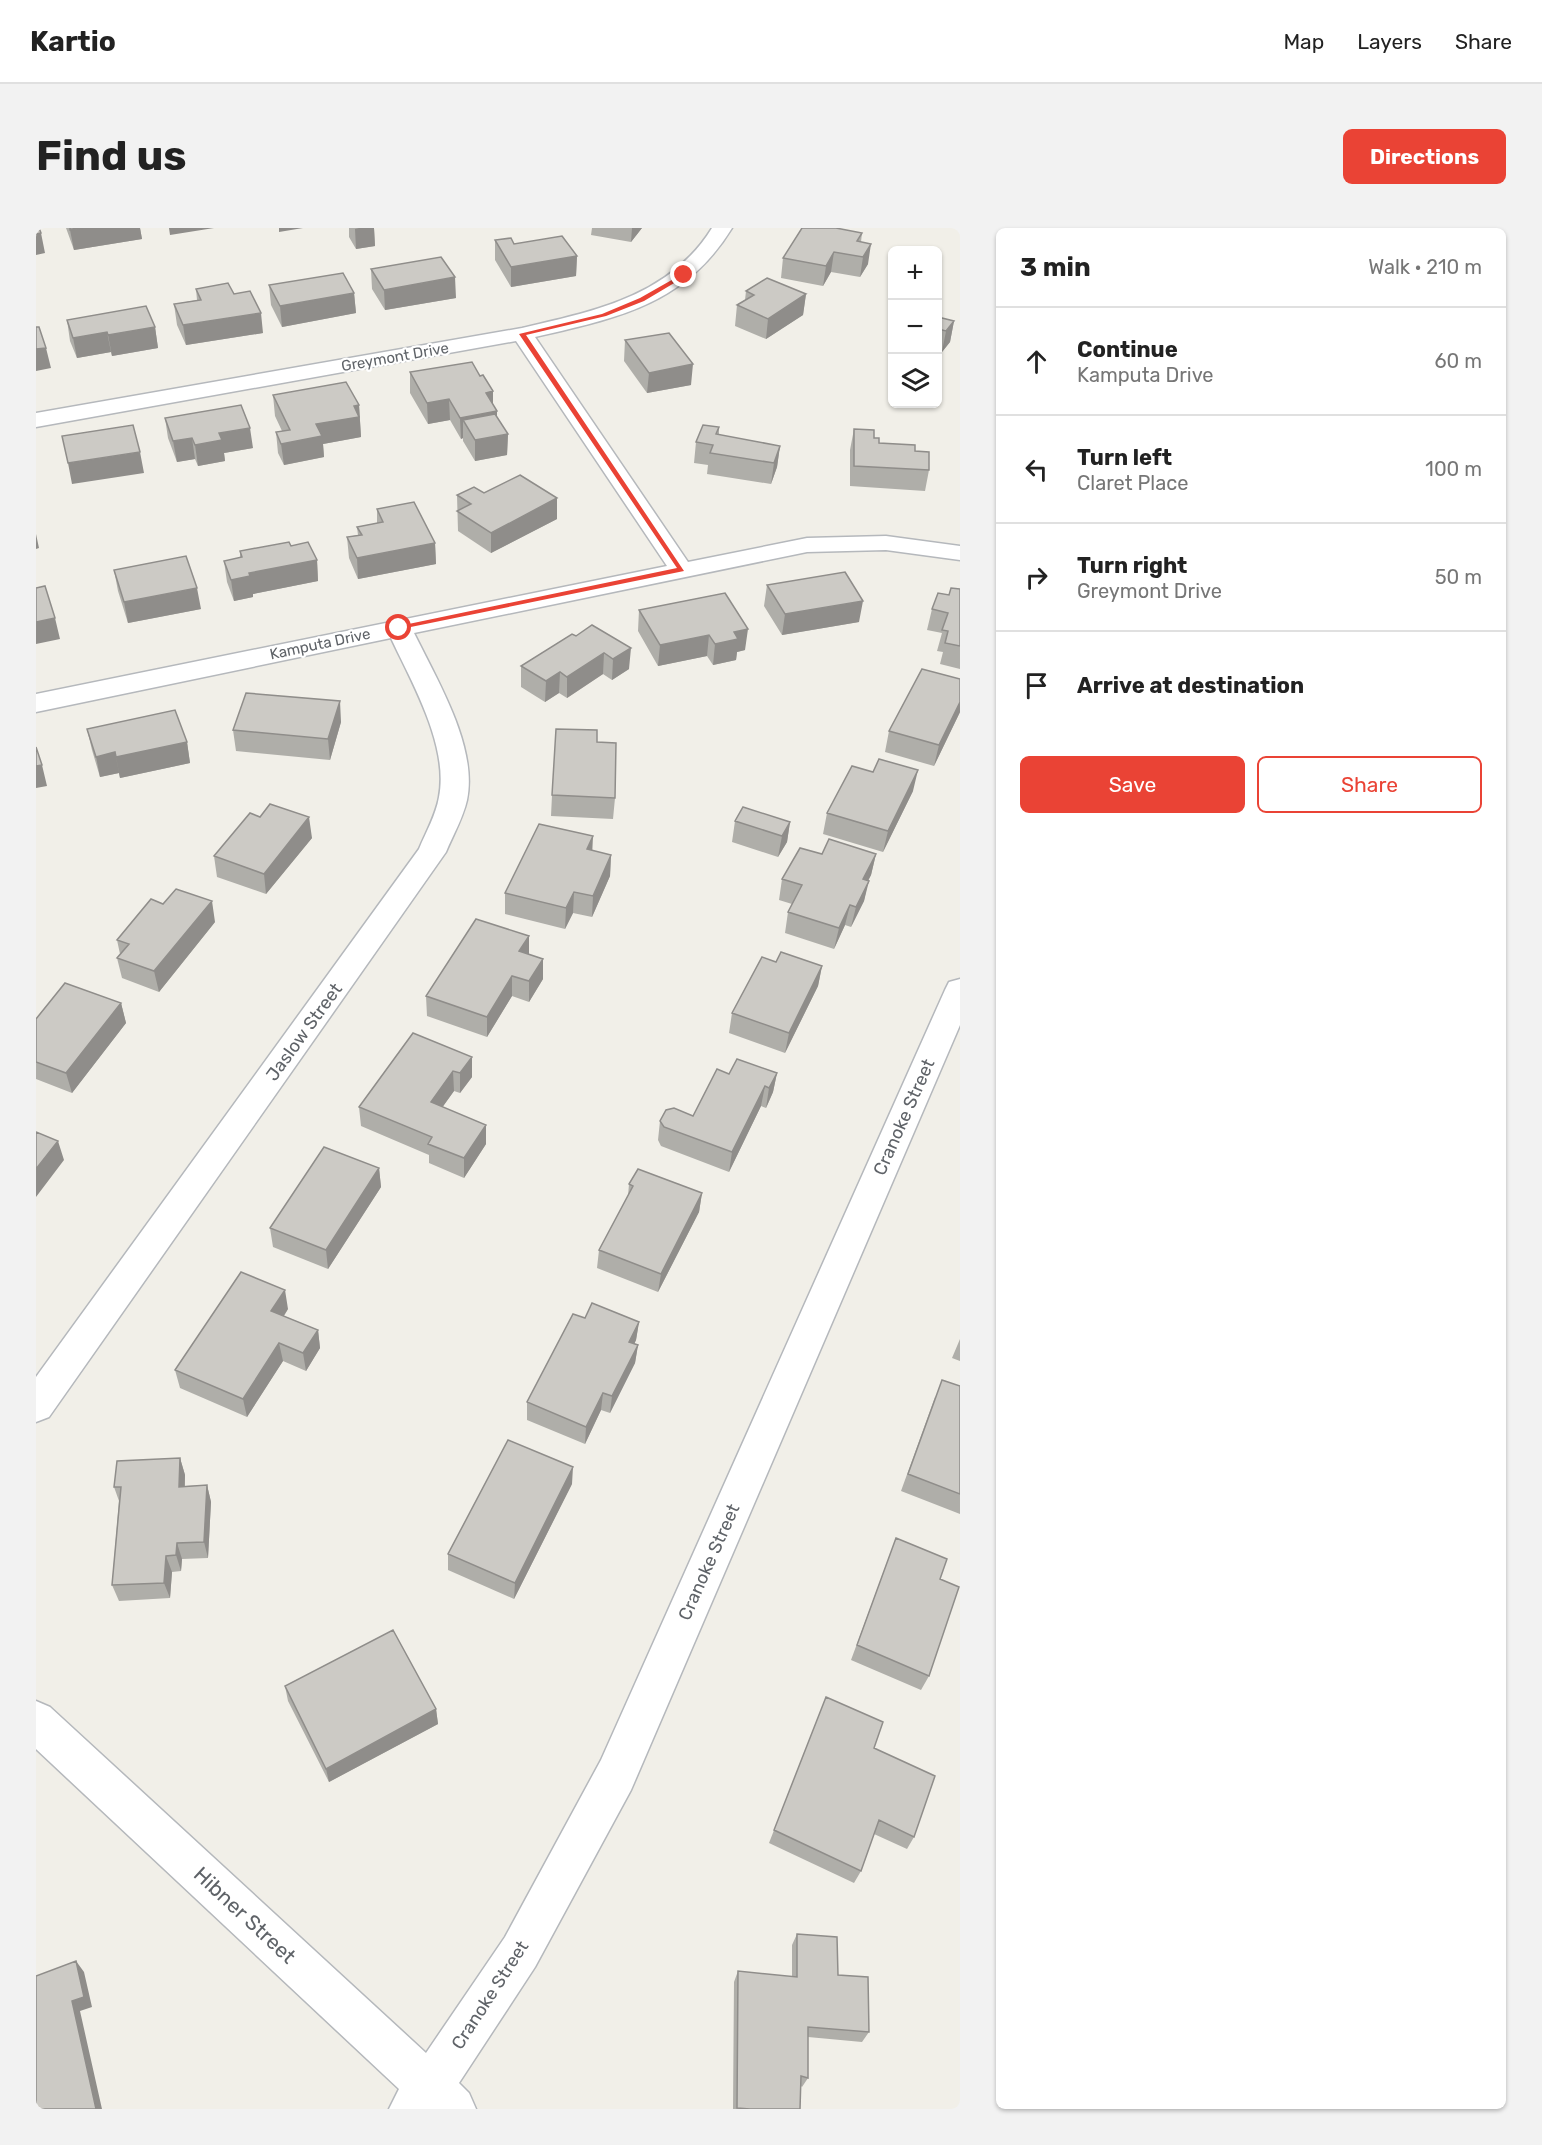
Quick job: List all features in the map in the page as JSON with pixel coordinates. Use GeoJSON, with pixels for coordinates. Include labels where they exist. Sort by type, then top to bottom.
{"type":"FeatureCollection","features":[{"type":"Feature","properties":{"kind":"street","name":"Greymont Drive"},"geometry":{"type":"LineString","coordinates":[[36,420],[522,334],[604,315],[642,299],[684,275],[709,249],[722,228]]}},
{"type":"Feature","properties":{"kind":"street"},"geometry":{"type":"LineString","coordinates":[[522,334],[681,569]]}},
{"type":"Feature","properties":{"kind":"street","name":"Kamputa Drive"},"geometry":{"type":"LineString","coordinates":[[36,703],[807,545],[842,542],[886,543],[960,553]]}},
{"type":"Feature","properties":{"kind":"street","name":"Jaslow Street"},"geometry":{"type":"LineString","coordinates":[[36,1406],[432,852],[454,794],[452,750],[445,729],[399,628]]}},
{"type":"Feature","properties":{"kind":"street","name":"Cranoke Street"},"geometry":{"type":"LineString","coordinates":[[431,2102],[520,1952],[616,1775],[960,990]]}},
{"type":"Feature","properties":{"kind":"street","name":"Hibner Street"},"geometry":{"type":"LineString","coordinates":[[36,1721],[431,2102]]}},
{"type":"Feature","properties":{"kind":"building"},"geometry":{"type":"Polygon","coordinates":[[[802,228],[836,228],[862,233],[857,241],[871,244],[863,257],[834,252],[826,266],[783,258],[802,228]]]}},
{"type":"Feature","properties":{"kind":"building"},"geometry":{"type":"Polygon","coordinates":[[[562,236],[577,256],[511,267],[495,240],[511,238],[514,244],[562,236]]]}},
{"type":"Feature","properties":{"kind":"building"},"geometry":{"type":"Polygon","coordinates":[[[441,257],[455,277],[384,290],[371,269],[441,257]]]}},
{"type":"Feature","properties":{"kind":"building"},"geometry":{"type":"Polygon","coordinates":[[[343,273],[354,293],[280,306],[269,285],[343,273]]]}},
{"type":"Feature","properties":{"kind":"building"},"geometry":{"type":"Polygon","coordinates":[[[767,278],[806,294],[768,319],[737,305],[754,295],[746,291],[767,278]]]}},
{"type":"Feature","properties":{"kind":"building"},"geometry":{"type":"Polygon","coordinates":[[[228,283],[234,294],[250,291],[261,313],[183,325],[174,304],[201,300],[196,289],[228,283]]]}},
{"type":"Feature","properties":{"kind":"building"},"geometry":{"type":"Polygon","coordinates":[[[146,306],[155,327],[73,338],[67,320],[146,306]]]}},
{"type":"Feature","properties":{"kind":"building"},"geometry":{"type":"Polygon","coordinates":[[[942,318],[954,321],[946,331],[942,330],[942,318]]]}},
{"type":"Feature","properties":{"kind":"building"},"geometry":{"type":"Polygon","coordinates":[[[36,327],[39,327],[46,348],[36,349],[36,327]]]}},
{"type":"Feature","properties":{"kind":"building"},"geometry":{"type":"Polygon","coordinates":[[[669,333],[693,364],[649,373],[625,340],[669,333]]]}},
{"type":"Feature","properties":{"kind":"building"},"geometry":{"type":"Polygon","coordinates":[[[472,362],[493,391],[486,393],[497,411],[460,418],[449,399],[427,403],[410,372],[472,362]]]}},
{"type":"Feature","properties":{"kind":"building"},"geometry":{"type":"Polygon","coordinates":[[[346,382],[359,405],[354,406],[359,417],[316,424],[322,436],[281,444],[276,432],[290,430],[273,395],[346,382]]]}},
{"type":"Feature","properties":{"kind":"building"},"geometry":{"type":"Polygon","coordinates":[[[241,405],[250,428],[219,433],[222,440],[195,445],[192,438],[173,441],[165,418],[241,405]]]}},
{"type":"Feature","properties":{"kind":"building"},"geometry":{"type":"Polygon","coordinates":[[[495,414],[508,434],[475,440],[463,420],[495,414]]]}},
{"type":"Feature","properties":{"kind":"building"},"geometry":{"type":"Polygon","coordinates":[[[133,425],[140,452],[68,463],[62,436],[133,425]]]}},
{"type":"Feature","properties":{"kind":"building"},"geometry":{"type":"Polygon","coordinates":[[[703,425],[719,427],[716,434],[780,446],[774,463],[710,453],[713,445],[696,442],[703,425]]]}},
{"type":"Feature","properties":{"kind":"building"},"geometry":{"type":"Polygon","coordinates":[[[854,429],[874,430],[874,438],[879,438],[879,443],[915,445],[915,451],[929,452],[929,470],[854,466],[854,429]]]}},
{"type":"Feature","properties":{"kind":"building"},"geometry":{"type":"Polygon","coordinates":[[[520,475],[557,498],[491,533],[457,511],[471,504],[457,495],[474,487],[484,493],[520,475]]]}},
{"type":"Feature","properties":{"kind":"building"},"geometry":{"type":"Polygon","coordinates":[[[414,502],[435,543],[357,558],[347,537],[362,535],[357,527],[383,522],[377,509],[414,502]]]}},
{"type":"Feature","properties":{"kind":"building"},"geometry":{"type":"Polygon","coordinates":[[[289,542],[291,546],[308,542],[317,560],[249,573],[250,576],[231,580],[224,561],[242,557],[240,551],[289,542]]]}},
{"type":"Feature","properties":{"kind":"building"},"geometry":{"type":"Polygon","coordinates":[[[186,556],[197,588],[124,602],[114,570],[186,556]]]}},
{"type":"Feature","properties":{"kind":"building"},"geometry":{"type":"Polygon","coordinates":[[[845,572],[863,601],[785,614],[767,585],[845,572]]]}},
{"type":"Feature","properties":{"kind":"building"},"geometry":{"type":"Polygon","coordinates":[[[45,586],[55,618],[36,622],[36,588],[45,586]]]}},
{"type":"Feature","properties":{"kind":"building"},"geometry":{"type":"Polygon","coordinates":[[[951,588],[960,589],[960,646],[945,643],[948,631],[942,630],[948,613],[932,609],[938,593],[949,595],[951,588]]]}},
{"type":"Feature","properties":{"kind":"building"},"geometry":{"type":"Polygon","coordinates":[[[725,593],[748,629],[734,632],[738,639],[715,644],[709,635],[660,645],[639,610],[725,593]]]}},
{"type":"Feature","properties":{"kind":"building"},"geometry":{"type":"Polygon","coordinates":[[[592,625],[631,648],[613,659],[604,653],[567,677],[560,672],[546,681],[521,666],[572,634],[576,636],[592,625]]]}},
{"type":"Feature","properties":{"kind":"building"},"geometry":{"type":"Polygon","coordinates":[[[922,669],[960,679],[960,702],[939,745],[889,731],[922,669]]]}},
{"type":"Feature","properties":{"kind":"building"},"geometry":{"type":"Polygon","coordinates":[[[246,693],[340,701],[328,739],[233,730],[246,693]]]}},
{"type":"Feature","properties":{"kind":"building"},"geometry":{"type":"Polygon","coordinates":[[[175,710],[187,742],[116,757],[115,752],[96,757],[87,729],[175,710]]]}},
{"type":"Feature","properties":{"kind":"building"},"geometry":{"type":"Polygon","coordinates":[[[556,729],[597,730],[597,742],[616,743],[615,798],[552,795],[556,729]]]}},
{"type":"Feature","properties":{"kind":"building"},"geometry":{"type":"Polygon","coordinates":[[[36,747],[42,765],[36,766],[36,747]]]}},
{"type":"Feature","properties":{"kind":"building"},"geometry":{"type":"Polygon","coordinates":[[[879,759],[918,770],[888,831],[827,813],[852,766],[873,772],[879,759]]]}},
{"type":"Feature","properties":{"kind":"building"},"geometry":{"type":"Polygon","coordinates":[[[270,804],[309,817],[264,874],[214,856],[250,813],[260,817],[270,804]]]}},
{"type":"Feature","properties":{"kind":"building"},"geometry":{"type":"Polygon","coordinates":[[[743,807],[790,822],[782,836],[735,821],[743,807]]]}},
{"type":"Feature","properties":{"kind":"building"},"geometry":{"type":"Polygon","coordinates":[[[539,824],[593,836],[587,849],[611,855],[593,896],[574,892],[566,908],[505,893],[539,824]]]}},
{"type":"Feature","properties":{"kind":"building"},"geometry":{"type":"Polygon","coordinates":[[[829,839],[876,854],[863,879],[869,881],[856,907],[850,905],[839,928],[788,912],[802,885],[782,879],[800,848],[822,854],[829,839]]]}},
{"type":"Feature","properties":{"kind":"building"},"geometry":{"type":"Polygon","coordinates":[[[176,889],[212,901],[154,971],[117,958],[129,944],[117,940],[151,899],[163,904],[176,889]]]}},
{"type":"Feature","properties":{"kind":"building"},"geometry":{"type":"Polygon","coordinates":[[[476,919],[529,936],[519,951],[543,959],[529,981],[512,976],[487,1017],[426,996],[476,919]]]}},
{"type":"Feature","properties":{"kind":"building"},"geometry":{"type":"Polygon","coordinates":[[[781,952],[822,966],[789,1033],[732,1013],[762,957],[776,962],[781,952]]]}},
{"type":"Feature","properties":{"kind":"building"},"geometry":{"type":"Polygon","coordinates":[[[65,983],[121,1003],[66,1073],[36,1062],[36,1019],[65,983]]]}},
{"type":"Feature","properties":{"kind":"building"},"geometry":{"type":"Polygon","coordinates":[[[413,1033],[472,1057],[460,1073],[453,1071],[431,1102],[486,1125],[464,1158],[428,1144],[432,1137],[359,1107],[413,1033]]]}},
{"type":"Feature","properties":{"kind":"building"},"geometry":{"type":"Polygon","coordinates":[[[737,1059],[777,1073],[769,1088],[765,1086],[732,1152],[664,1127],[660,1121],[666,1110],[674,1108],[693,1116],[717,1069],[729,1074],[737,1059]]]}},
{"type":"Feature","properties":{"kind":"building"},"geometry":{"type":"Polygon","coordinates":[[[36,1132],[58,1141],[36,1169],[36,1132]]]}},
{"type":"Feature","properties":{"kind":"building"},"geometry":{"type":"Polygon","coordinates":[[[324,1147],[379,1168],[326,1250],[270,1228],[324,1147]]]}},
{"type":"Feature","properties":{"kind":"building"},"geometry":{"type":"Polygon","coordinates":[[[638,1169],[702,1193],[661,1274],[599,1250],[633,1186],[629,1184],[638,1169]]]}},
{"type":"Feature","properties":{"kind":"building"},"geometry":{"type":"Polygon","coordinates":[[[241,1272],[285,1290],[271,1311],[318,1330],[303,1353],[279,1343],[243,1399],[175,1370],[241,1272]]]}},
{"type":"Feature","properties":{"kind":"building"},"geometry":{"type":"Polygon","coordinates":[[[592,1303],[639,1322],[629,1342],[638,1345],[612,1396],[603,1393],[586,1427],[527,1402],[573,1314],[585,1318],[592,1303]]]}},
{"type":"Feature","properties":{"kind":"building"},"geometry":{"type":"Polygon","coordinates":[[[942,1380],[960,1386],[960,1494],[908,1474],[942,1380]]]}},
{"type":"Feature","properties":{"kind":"building"},"geometry":{"type":"Polygon","coordinates":[[[508,1440],[573,1467],[515,1583],[448,1554],[508,1440]]]}},
{"type":"Feature","properties":{"kind":"building"},"geometry":{"type":"Polygon","coordinates":[[[180,1458],[179,1487],[207,1485],[204,1542],[177,1543],[176,1555],[166,1556],[164,1583],[112,1585],[121,1487],[114,1487],[117,1461],[180,1458]]]}},
{"type":"Feature","properties":{"kind":"building"},"geometry":{"type":"Polygon","coordinates":[[[896,1538],[947,1559],[940,1579],[959,1587],[929,1676],[857,1645],[896,1538]]]}},
{"type":"Feature","properties":{"kind":"building"},"geometry":{"type":"Polygon","coordinates":[[[393,1630],[436,1709],[326,1769],[285,1686],[393,1630]]]}},
{"type":"Feature","properties":{"kind":"building"},"geometry":{"type":"Polygon","coordinates":[[[826,1697],[883,1722],[874,1748],[935,1776],[914,1837],[879,1820],[861,1871],[774,1830],[826,1697]]]}},
{"type":"Feature","properties":{"kind":"building"},"geometry":{"type":"Polygon","coordinates":[[[797,1934],[837,1937],[838,1975],[868,1977],[869,2032],[808,2027],[808,2078],[801,2076],[800,2109],[737,2108],[738,1971],[797,1977],[797,1934]]]}},
{"type":"Feature","properties":{"kind":"building"},"geometry":{"type":"Polygon","coordinates":[[[76,1961],[84,1997],[72,2001],[96,2109],[36,2109],[36,1976],[76,1961]]]}},
{"type":"Feature","properties":{"kind":"route"},"geometry":{"type":"LineString","coordinates":[[399,628],[681,569],[522,334],[604,315],[642,299],[684,275]]}}]}
